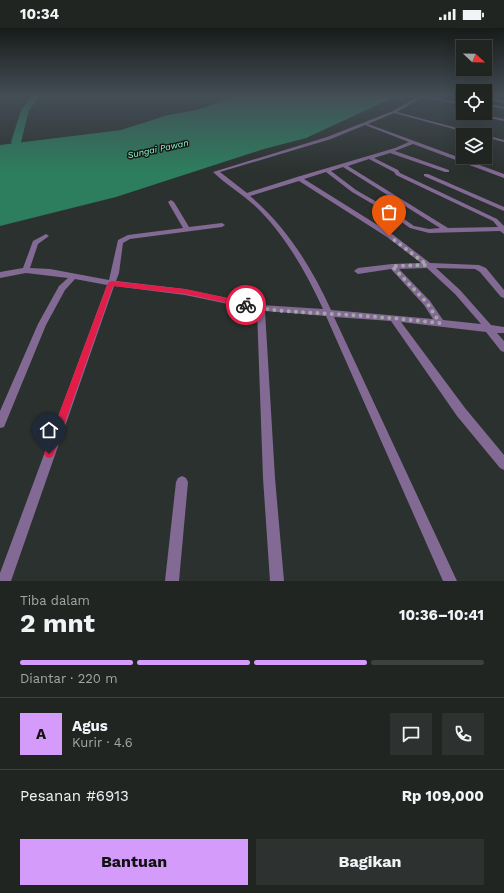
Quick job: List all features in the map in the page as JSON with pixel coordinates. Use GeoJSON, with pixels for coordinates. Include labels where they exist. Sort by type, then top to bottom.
{"type":"FeatureCollection","features":[{"type":"Feature","properties":{"kind":"street"},"geometry":{"type":"LineString","coordinates":[[373,121],[321,141],[216,171],[247,195],[268,216],[316,285],[450,581]]}},
{"type":"Feature","properties":{"kind":"street"},"geometry":{"type":"LineString","coordinates":[[427,121],[456,128]]}},
{"type":"Feature","properties":{"kind":"street"},"geometry":{"type":"LineString","coordinates":[[365,124],[504,176]]}},
{"type":"Feature","properties":{"kind":"street"},"geometry":{"type":"LineString","coordinates":[[492,138],[504,141]]}},
{"type":"Feature","properties":{"kind":"street"},"geometry":{"type":"LineString","coordinates":[[247,195],[390,151],[413,142]]}},
{"type":"Feature","properties":{"kind":"street"},"geometry":{"type":"LineString","coordinates":[[390,151],[447,171]]}},
{"type":"Feature","properties":{"kind":"street"},"geometry":{"type":"LineString","coordinates":[[370,157],[396,171],[398,174],[485,215],[499,223],[504,230]]}},
{"type":"Feature","properties":{"kind":"street"},"geometry":{"type":"LineString","coordinates":[[343,165],[352,173],[447,230]]}},
{"type":"Feature","properties":{"kind":"street"},"geometry":{"type":"LineString","coordinates":[[326,170],[341,178],[354,191],[392,213],[412,227],[429,231],[504,230]]}},
{"type":"Feature","properties":{"kind":"street"},"geometry":{"type":"LineString","coordinates":[[426,175],[504,208]]}},
{"type":"Feature","properties":{"kind":"street"},"geometry":{"type":"LineString","coordinates":[[299,178],[378,228],[441,276],[489,328],[504,348]]}},
{"type":"Feature","properties":{"kind":"street"},"geometry":{"type":"LineString","coordinates":[[171,202],[187,230]]}},
{"type":"Feature","properties":{"kind":"street"},"geometry":{"type":"LineString","coordinates":[[4,581],[115,273],[120,242],[128,237],[222,225]]}},
{"type":"Feature","properties":{"kind":"street"},"geometry":{"type":"LineString","coordinates":[[26,270],[35,243],[46,236]]}},
{"type":"Feature","properties":{"kind":"street"},"geometry":{"type":"LineString","coordinates":[[358,271],[392,266],[427,265],[481,268],[504,295]]}},
{"type":"Feature","properties":{"kind":"street"},"geometry":{"type":"LineString","coordinates":[[392,266],[427,303],[440,323]]}},
{"type":"Feature","properties":{"kind":"street"},"geometry":{"type":"LineString","coordinates":[[0,276],[26,270],[50,272],[111,283],[185,292],[261,308],[393,318],[504,330]]}},
{"type":"Feature","properties":{"kind":"street"},"geometry":{"type":"LineString","coordinates":[[0,423],[42,324],[62,288],[74,276]]}},
{"type":"Feature","properties":{"kind":"street"},"geometry":{"type":"LineString","coordinates":[[261,308],[269,478],[277,581]]}},
{"type":"Feature","properties":{"kind":"street"},"geometry":{"type":"LineString","coordinates":[[393,318],[461,412],[504,464]]}},
{"type":"Feature","properties":{"kind":"street"},"geometry":{"type":"LineString","coordinates":[[172,581],[182,482]]}},
{"type":"Feature","properties":{"kind":"water","name":"Sungai Pawan"},"geometry":{"type":"Polygon","coordinates":[[[150,121],[343,121],[306,138],[264,149],[116,197],[0,226],[0,145],[121,130],[150,121]]]}},
{"type":"Feature","properties":{"kind":"waterway"},"geometry":{"type":"LineString","coordinates":[[20,149],[16,142],[22,121]]}},
{"type":"Feature","properties":{"kind":"way so far"},"geometry":{"type":"LineString","coordinates":[[246,305],[289,311],[382,317],[440,323],[414,287],[392,266],[427,265],[389,236]]}},
{"type":"Feature","properties":{"kind":"route"},"geometry":{"type":"LineString","coordinates":[[49,454],[111,283],[185,292],[246,305]]}}]}
